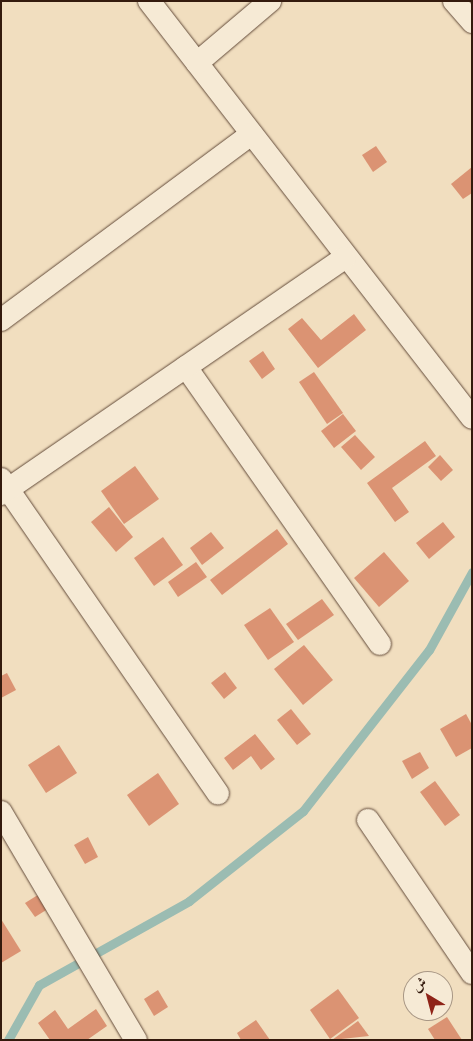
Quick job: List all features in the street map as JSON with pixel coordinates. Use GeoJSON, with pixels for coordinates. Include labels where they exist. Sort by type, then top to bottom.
{"type":"FeatureCollection","features":[{"type":"Feature","properties":{"kind":"street"},"geometry":{"type":"LineString","coordinates":[[149,1],[344,258],[472,418]]}},
{"type":"Feature","properties":{"kind":"street"},"geometry":{"type":"LineString","coordinates":[[197,63],[270,1]]}},
{"type":"Feature","properties":{"kind":"street"},"geometry":{"type":"LineString","coordinates":[[454,1],[472,22]]}},
{"type":"Feature","properties":{"kind":"street"},"geometry":{"type":"LineString","coordinates":[[1,320],[251,134]]}},
{"type":"Feature","properties":{"kind":"street"},"geometry":{"type":"LineString","coordinates":[[218,793],[4,487],[186,367],[344,258]]}},
{"type":"Feature","properties":{"kind":"street"},"geometry":{"type":"LineString","coordinates":[[186,367],[380,644]]}},
{"type":"Feature","properties":{"kind":"street"},"geometry":{"type":"LineString","coordinates":[[1,812],[136,1040]]}},
{"type":"Feature","properties":{"kind":"street"},"geometry":{"type":"LineString","coordinates":[[368,820],[469,962]]}},
{"type":"Feature","properties":{"kind":"building"},"geometry":{"type":"Polygon","coordinates":[[[376,146],[387,162],[373,172],[362,155],[376,146]]]}},
{"type":"Feature","properties":{"kind":"building"},"geometry":{"type":"Polygon","coordinates":[[[472,167],[472,193],[463,199],[451,184],[472,167]]]}},
{"type":"Feature","properties":{"kind":"building"},"geometry":{"type":"Polygon","coordinates":[[[354,314],[366,330],[318,368],[288,329],[302,318],[321,340],[354,314]]]}},
{"type":"Feature","properties":{"kind":"building"},"geometry":{"type":"Polygon","coordinates":[[[263,351],[275,369],[262,379],[249,361],[263,351]]]}},
{"type":"Feature","properties":{"kind":"building"},"geometry":{"type":"Polygon","coordinates":[[[314,372],[343,413],[327,424],[299,382],[314,372]]]}},
{"type":"Feature","properties":{"kind":"building"},"geometry":{"type":"Polygon","coordinates":[[[343,414],[356,431],[334,448],[321,431],[343,414]]]}},
{"type":"Feature","properties":{"kind":"building"},"geometry":{"type":"Polygon","coordinates":[[[355,435],[375,457],[361,470],[341,447],[355,435]]]}},
{"type":"Feature","properties":{"kind":"building"},"geometry":{"type":"Polygon","coordinates":[[[425,441],[436,456],[392,488],[409,512],[395,522],[367,483],[425,441]]]}},
{"type":"Feature","properties":{"kind":"building"},"geometry":{"type":"Polygon","coordinates":[[[440,455],[453,470],[441,481],[428,467],[440,455]]]}},
{"type":"Feature","properties":{"kind":"building"},"geometry":{"type":"Polygon","coordinates":[[[135,466],[159,499],[124,524],[101,491],[135,466]]]}},
{"type":"Feature","properties":{"kind":"building"},"geometry":{"type":"Polygon","coordinates":[[[109,507],[133,537],[116,552],[91,522],[109,507]]]}},
{"type":"Feature","properties":{"kind":"building"},"geometry":{"type":"Polygon","coordinates":[[[443,522],[455,537],[429,559],[416,543],[443,522]]]}},
{"type":"Feature","properties":{"kind":"building"},"geometry":{"type":"Polygon","coordinates":[[[277,529],[288,544],[222,595],[210,580],[277,529]]]}},
{"type":"Feature","properties":{"kind":"building"},"geometry":{"type":"Polygon","coordinates":[[[211,532],[224,548],[202,565],[190,548],[211,532]]]}},
{"type":"Feature","properties":{"kind":"building"},"geometry":{"type":"Polygon","coordinates":[[[163,537],[183,565],[154,586],[134,558],[163,537]]]}},
{"type":"Feature","properties":{"kind":"building"},"geometry":{"type":"Polygon","coordinates":[[[384,552],[409,581],[379,607],[354,578],[384,552]]]}},
{"type":"Feature","properties":{"kind":"building"},"geometry":{"type":"Polygon","coordinates":[[[196,562],[207,577],[178,597],[168,582],[196,562]]]}},
{"type":"Feature","properties":{"kind":"building"},"geometry":{"type":"Polygon","coordinates":[[[322,599],[334,615],[298,640],[286,624],[322,599]]]}},
{"type":"Feature","properties":{"kind":"building"},"geometry":{"type":"Polygon","coordinates":[[[270,608],[294,642],[268,660],[244,625],[270,608]]]}},
{"type":"Feature","properties":{"kind":"building"},"geometry":{"type":"Polygon","coordinates":[[[304,645],[333,680],[303,705],[274,669],[304,645]]]}},
{"type":"Feature","properties":{"kind":"building"},"geometry":{"type":"Polygon","coordinates":[[[225,672],[237,688],[224,699],[211,683],[225,672]]]}},
{"type":"Feature","properties":{"kind":"building"},"geometry":{"type":"Polygon","coordinates":[[[7,673],[16,690],[1,698],[1,676],[7,673]]]}},
{"type":"Feature","properties":{"kind":"building"},"geometry":{"type":"Polygon","coordinates":[[[291,709],[311,734],[297,745],[277,720],[291,709]]]}},
{"type":"Feature","properties":{"kind":"building"},"geometry":{"type":"Polygon","coordinates":[[[466,714],[472,725],[472,748],[456,757],[440,729],[466,714]]]}},
{"type":"Feature","properties":{"kind":"building"},"geometry":{"type":"Polygon","coordinates":[[[255,734],[275,759],[261,770],[251,756],[233,770],[224,758],[255,734]]]}},
{"type":"Feature","properties":{"kind":"building"},"geometry":{"type":"Polygon","coordinates":[[[59,745],[77,773],[46,793],[28,765],[59,745]]]}},
{"type":"Feature","properties":{"kind":"building"},"geometry":{"type":"Polygon","coordinates":[[[420,752],[429,768],[412,779],[402,761],[420,752]]]}},
{"type":"Feature","properties":{"kind":"building"},"geometry":{"type":"Polygon","coordinates":[[[158,773],[179,804],[149,826],[127,795],[158,773]]]}},
{"type":"Feature","properties":{"kind":"building"},"geometry":{"type":"Polygon","coordinates":[[[435,781],[460,815],[445,826],[420,792],[435,781]]]}},
{"type":"Feature","properties":{"kind":"building"},"geometry":{"type":"Polygon","coordinates":[[[88,837],[98,857],[85,864],[74,845],[88,837]]]}},
{"type":"Feature","properties":{"kind":"building"},"geometry":{"type":"Polygon","coordinates":[[[41,893],[51,907],[35,917],[25,903],[41,893]]]}},
{"type":"Feature","properties":{"kind":"building"},"geometry":{"type":"Polygon","coordinates":[[[1,919],[21,951],[1,963],[1,919]]]}},
{"type":"Feature","properties":{"kind":"building"},"geometry":{"type":"Polygon","coordinates":[[[338,989],[359,1018],[330,1039],[310,1010],[338,989]]]}},
{"type":"Feature","properties":{"kind":"building"},"geometry":{"type":"Polygon","coordinates":[[[158,990],[168,1007],[154,1016],[144,999],[158,990]]]}},
{"type":"Feature","properties":{"kind":"building"},"geometry":{"type":"Polygon","coordinates":[[[96,1009],[107,1026],[87,1040],[50,1040],[38,1023],[55,1010],[68,1029],[96,1009]]]}},
{"type":"Feature","properties":{"kind":"building"},"geometry":{"type":"Polygon","coordinates":[[[256,1020],[270,1040],[241,1040],[237,1033],[256,1020]]]}},
{"type":"Feature","properties":{"kind":"building"},"geometry":{"type":"Polygon","coordinates":[[[358,1021],[369,1036],[332,1040],[358,1021]]]}},
{"type":"Feature","properties":{"kind":"building"},"geometry":{"type":"Polygon","coordinates":[[[441,1021],[450,1021],[462,1040],[435,1040],[428,1029],[441,1021]]]}},
{"type":"Feature","properties":{"kind":"waterway"},"geometry":{"type":"LineString","coordinates":[[8,1040],[39,985],[189,901],[303,811],[429,650],[472,572]]}}]}
